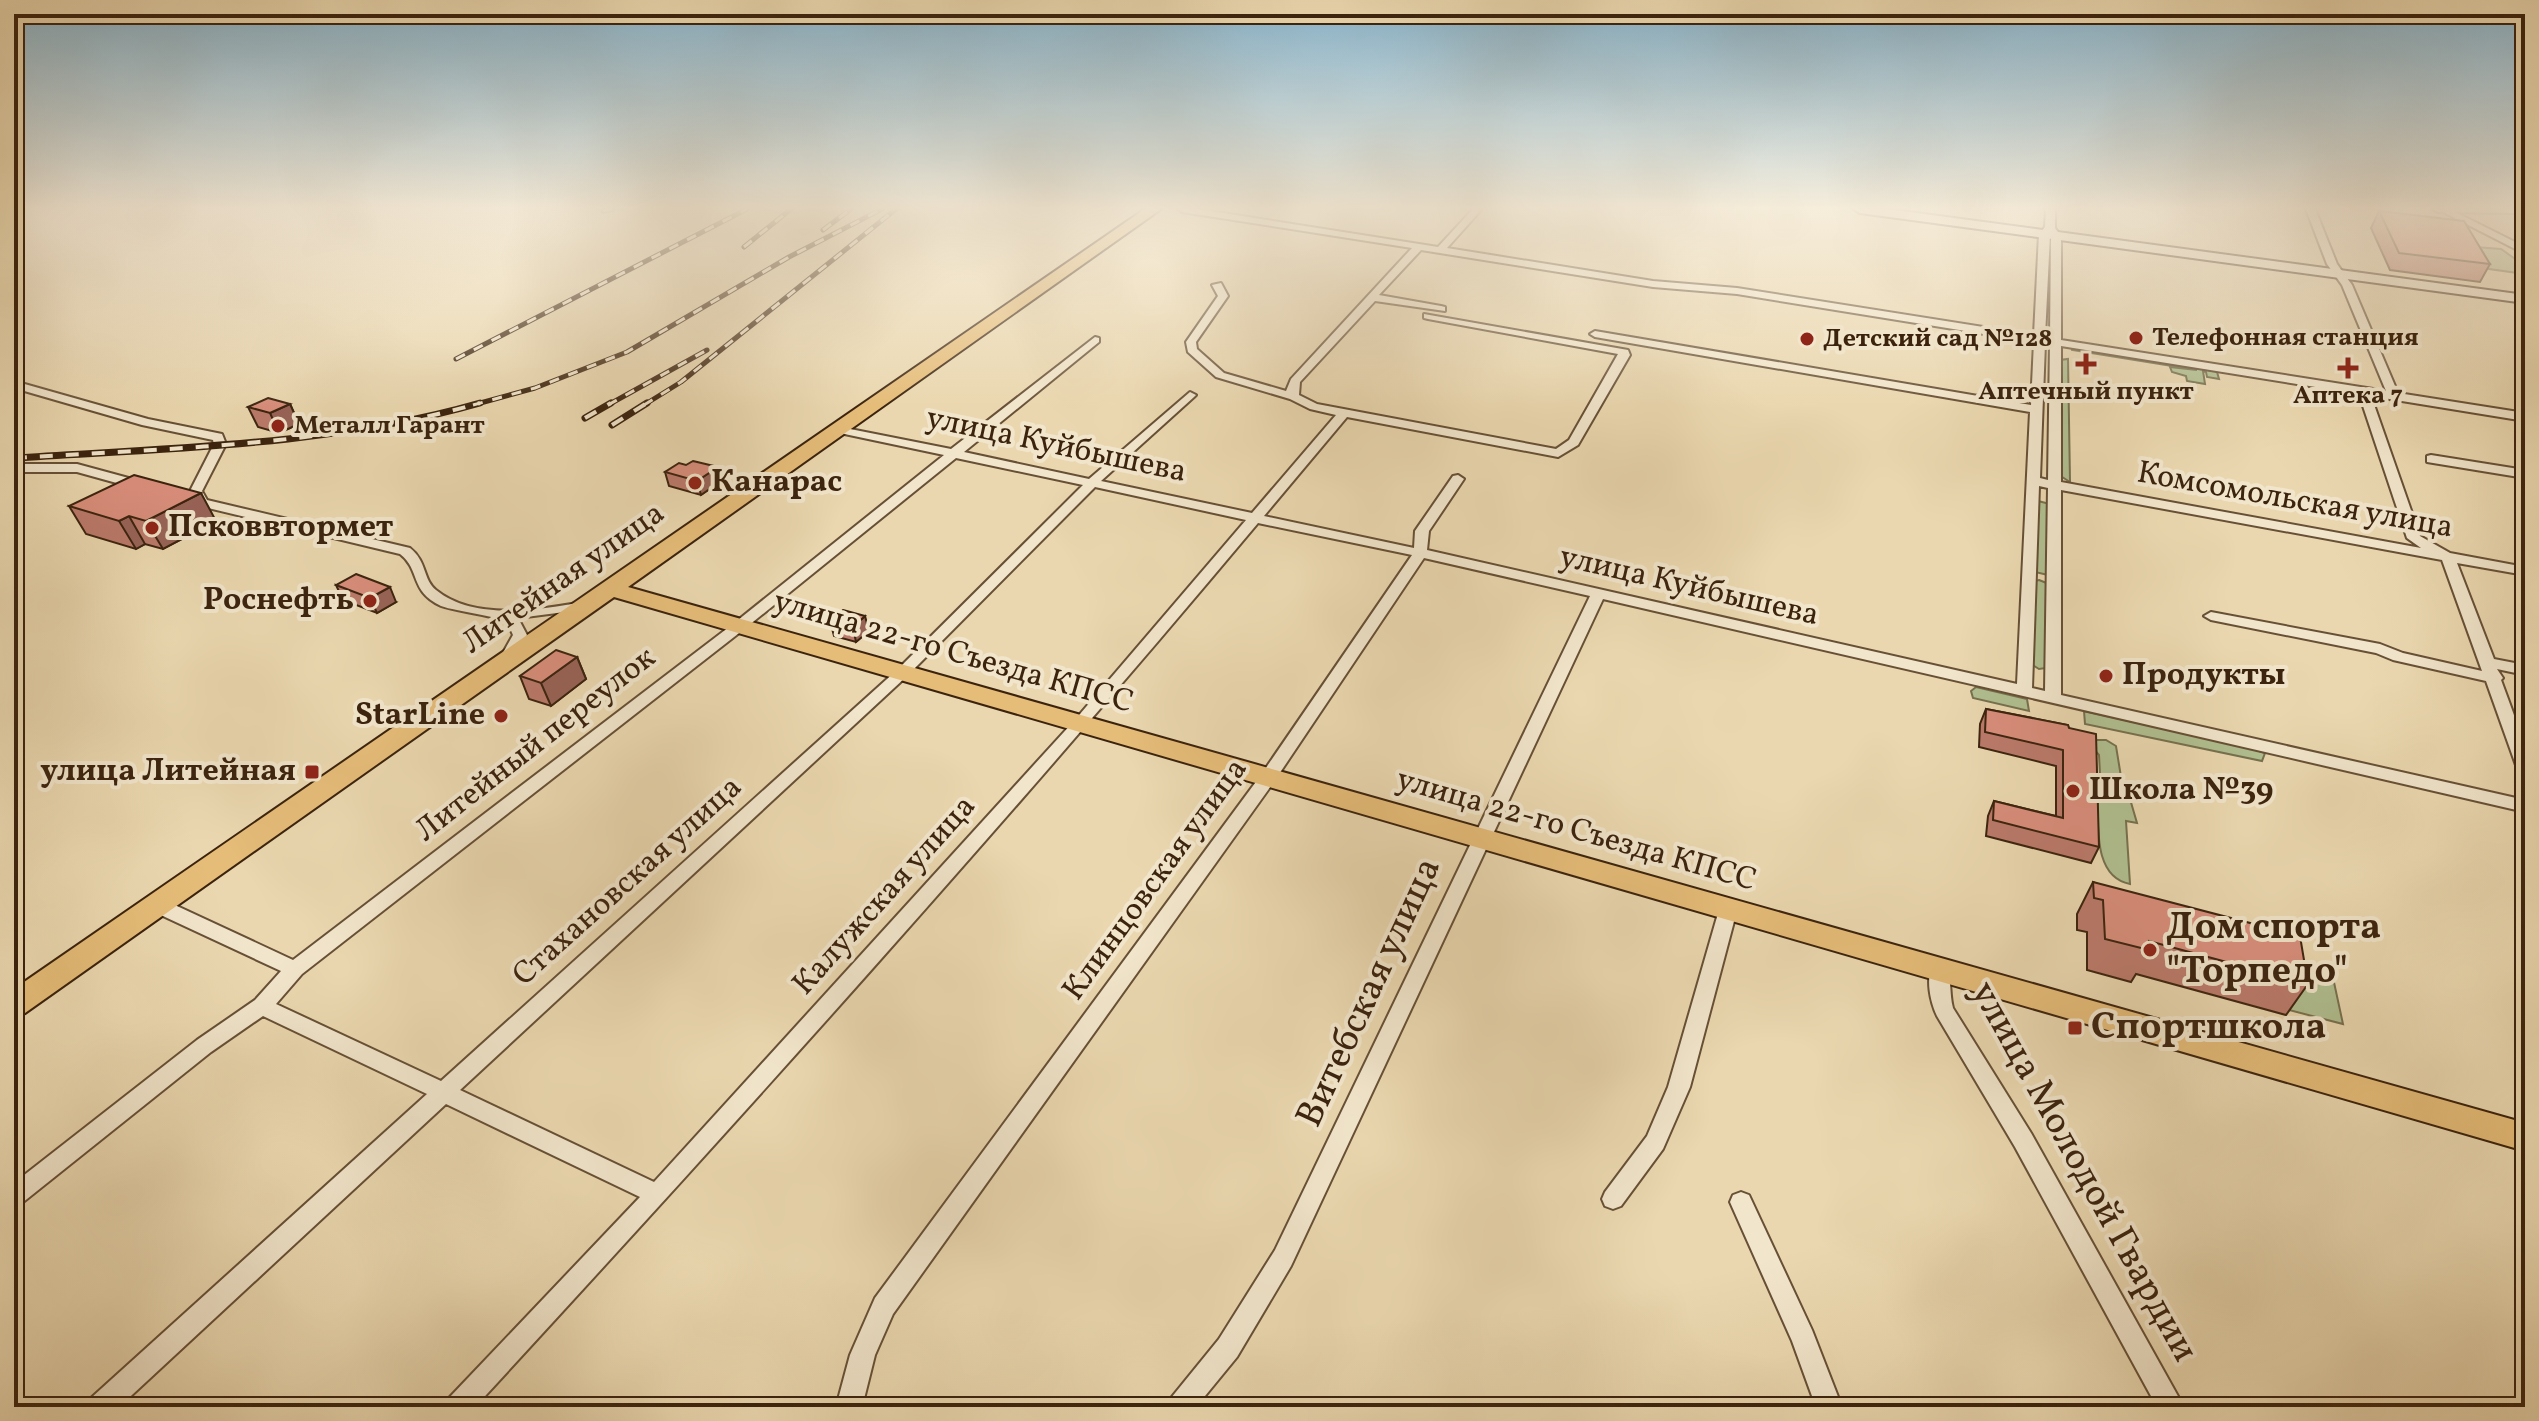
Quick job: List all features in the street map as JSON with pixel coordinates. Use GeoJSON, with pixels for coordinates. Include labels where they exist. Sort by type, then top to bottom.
{"type":"FeatureCollection","features":[{"type":"Feature","properties":{"kind":"main road","name":"Литейная улица"},"geometry":{"type":"LineString","coordinates":[[14,1005],[1059,275]]}},
{"type":"Feature","properties":{"kind":"main road"},"geometry":{"type":"LineString","coordinates":[[2341,275],[2525,299]]}},
{"type":"Feature","properties":{"kind":"main road"},"geometry":{"type":"LineString","coordinates":[[668,606],[653,589],[652,580],[663,564],[684,550],[686,536]]}},
{"type":"Feature","properties":{"kind":"main road","name":"улица 22-го Съезда КПСС"},"geometry":{"type":"LineString","coordinates":[[610,589],[2525,1137]]}},
{"type":"Feature","properties":{"kind":"street"},"geometry":{"type":"LineString","coordinates":[[1294,397],[1295,381],[1392,275]]}},
{"type":"Feature","properties":{"kind":"street"},"geometry":{"type":"LineString","coordinates":[[1606,275],[1653,284],[1725,289],[2039,337],[2525,417]]}},
{"type":"Feature","properties":{"kind":"street"},"geometry":{"type":"LineString","coordinates":[[2024,693],[2039,337],[2046,275]]}},
{"type":"Feature","properties":{"kind":"street"},"geometry":{"type":"LineString","coordinates":[[2053,275],[2057,340],[2053,700]]}},
{"type":"Feature","properties":{"kind":"street"},"geometry":{"type":"LineString","coordinates":[[2339,275],[2347,285],[2393,395]]}},
{"type":"Feature","properties":{"kind":"street"},"geometry":{"type":"LineString","coordinates":[[1217,285],[1223,296],[1191,342],[1192,350],[1220,375],[1294,397],[1314,407],[1558,453],[1574,442],[1624,355],[1624,352],[1611,348],[1428,316]]}},
{"type":"Feature","properties":{"kind":"street"},"geometry":{"type":"LineString","coordinates":[[1372,297],[2036,409]]}},
{"type":"Feature","properties":{"kind":"street","name":"Литейный переулок"},"geometry":{"type":"LineString","coordinates":[[14,1196],[204,1046],[262,1006],[295,969],[738,627],[1095,340]]}},
{"type":"Feature","properties":{"kind":"street"},"geometry":{"type":"LineString","coordinates":[[14,384],[146,422],[218,437],[220,444],[196,491],[197,498],[203,503]]}},
{"type":"Feature","properties":{"kind":"street"},"geometry":{"type":"LineString","coordinates":[[2363,390],[2414,538],[2447,557],[2492,670],[2525,768]]}},
{"type":"Feature","properties":{"kind":"street","name":"Стахановская улица"},"geometry":{"type":"LineString","coordinates":[[100,1407],[902,673],[1094,481],[1190,395]]}},
{"type":"Feature","properties":{"kind":"street","name":"Калужская улица"},"geometry":{"type":"LineString","coordinates":[[458,1407],[657,1194],[1080,725],[1344,413]]}},
{"type":"Feature","properties":{"kind":"street","name":"улица Куйбышева"},"geometry":{"type":"LineString","coordinates":[[839,429],[1420,553],[2525,806]]}},
{"type":"Feature","properties":{"kind":"street"},"geometry":{"type":"LineString","coordinates":[[2431,459],[2525,474]]}},
{"type":"Feature","properties":{"kind":"street"},"geometry":{"type":"LineString","coordinates":[[14,468],[77,468],[153,489]]}},
{"type":"Feature","properties":{"kind":"street","name":"Клинцовская улица"},"geometry":{"type":"LineString","coordinates":[[849,1407],[855,1374],[866,1342],[884,1306],[1267,779],[1420,553],[1422,531],[1458,479]]}},
{"type":"Feature","properties":{"kind":"street","name":"Комсомольская улица"},"geometry":{"type":"LineString","coordinates":[[2033,481],[2525,571]]}},
{"type":"Feature","properties":{"kind":"street"},"geometry":{"type":"LineString","coordinates":[[178,496],[405,551],[418,562],[422,583],[428,591],[458,605],[502,615],[553,613],[585,606]]}},
{"type":"Feature","properties":{"kind":"street","name":"Витебская улица"},"geometry":{"type":"LineString","coordinates":[[1180,1407],[1228,1348],[1283,1258],[1598,594]]}},
{"type":"Feature","properties":{"kind":"street"},"geometry":{"type":"LineString","coordinates":[[502,615],[513,621],[520,635],[507,659]]}},
{"type":"Feature","properties":{"kind":"street"},"geometry":{"type":"LineString","coordinates":[[2211,616],[2380,649],[2398,657],[2492,670],[2525,670]]}},
{"type":"Feature","properties":{"kind":"street"},"geometry":{"type":"LineString","coordinates":[[157,905],[295,969]]}},
{"type":"Feature","properties":{"kind":"street"},"geometry":{"type":"LineString","coordinates":[[1613,1199],[1655,1142],[1679,1087],[1728,910]]}},
{"type":"Feature","properties":{"kind":"street","name":"улица Молодой Гвардии"},"geometry":{"type":"LineString","coordinates":[[1939,970],[1940,998],[1944,1010],[2023,1140],[2171,1407]]}},
{"type":"Feature","properties":{"kind":"street"},"geometry":{"type":"LineString","coordinates":[[262,1006],[657,1194]]}},
{"type":"Feature","properties":{"kind":"street"},"geometry":{"type":"LineString","coordinates":[[1741,1202],[1803,1339],[1829,1407]]}},
{"type":"Feature","properties":{"kind":"green space"},"geometry":{"type":"Polygon","coordinates":[[[2072,344],[2122,354],[2124,357],[2212,369],[2219,379],[2207,377],[2203,371],[2205,384],[2187,381],[2186,376],[2172,372],[2170,367],[2197,370],[2072,350],[2072,344]]]}},
{"type":"Feature","properties":{"kind":"green space"},"geometry":{"type":"Polygon","coordinates":[[[2068,359],[2070,482],[2059,475],[2060,360],[2068,359]]]}},
{"type":"Feature","properties":{"kind":"green space"},"geometry":{"type":"Polygon","coordinates":[[[2038,501],[2050,504],[2048,575],[2035,572],[2038,501]]]}},
{"type":"Feature","properties":{"kind":"green space"},"geometry":{"type":"Polygon","coordinates":[[[2035,581],[2049,584],[2046,668],[2039,669],[2031,664],[2035,581]]]}},
{"type":"Feature","properties":{"kind":"green space"},"geometry":{"type":"Polygon","coordinates":[[[1976,687],[2027,699],[2029,711],[1973,698],[1971,691],[1976,687]]]}},
{"type":"Feature","properties":{"kind":"green space"},"geometry":{"type":"Polygon","coordinates":[[[2084,711],[2265,753],[2262,761],[2085,724],[2084,711]]]}},
{"type":"Feature","properties":{"kind":"green space"},"geometry":{"type":"Polygon","coordinates":[[[2094,740],[2106,740],[2116,746],[2122,783],[2111,783],[2100,774],[2099,755],[2092,747],[2094,740]]]}},
{"type":"Feature","properties":{"kind":"green space"},"geometry":{"type":"Polygon","coordinates":[[[2114,792],[2130,799],[2137,823],[2126,821],[2130,884],[2109,871],[2100,847],[2097,793],[2114,792]]]}},
{"type":"Feature","properties":{"kind":"green space"},"geometry":{"type":"Polygon","coordinates":[[[2280,960],[2332,973],[2343,1024],[2289,1010],[2280,960]]]}},
{"type":"Feature","properties":{"kind":"building"},"geometry":{"type":"Polygon","coordinates":[[[268,398],[290,404],[270,413],[248,407],[268,398]]]}},
{"type":"Feature","properties":{"kind":"building"},"geometry":{"type":"Polygon","coordinates":[[[693,461],[718,467],[697,481],[665,472],[679,463],[686,465],[693,461]]]}},
{"type":"Feature","properties":{"kind":"building"},"geometry":{"type":"Polygon","coordinates":[[[134,475],[201,493],[146,521],[129,516],[119,521],[69,506],[134,475]]]}},
{"type":"Feature","properties":{"kind":"building"},"geometry":{"type":"Polygon","coordinates":[[[356,574],[390,587],[370,598],[336,585],[356,574]]]}},
{"type":"Feature","properties":{"kind":"building"},"geometry":{"type":"Polygon","coordinates":[[[843,610],[865,616],[853,627],[830,621],[843,610]]]}},
{"type":"Feature","properties":{"kind":"building"},"geometry":{"type":"Polygon","coordinates":[[[556,650],[577,657],[541,683],[520,676],[556,650]]]}},
{"type":"Feature","properties":{"kind":"building"},"geometry":{"type":"Polygon","coordinates":[[[1986,709],[2068,725],[2069,728],[2096,734],[2099,847],[1993,820],[1994,801],[2063,818],[2063,750],[1985,732],[1986,709]]]}},
{"type":"Feature","properties":{"kind":"building"},"geometry":{"type":"Polygon","coordinates":[[[2093,882],[2300,936],[2308,984],[2149,941],[2149,950],[2105,939],[2103,900],[2094,898],[2093,882]]]}},
{"type":"Feature","properties":{"kind":"railway"},"geometry":{"type":"LineString","coordinates":[[456,359],[618,275]]}},
{"type":"Feature","properties":{"kind":"railway"},"geometry":{"type":"LineString","coordinates":[[473,405],[535,388],[627,352],[758,275]]}},
{"type":"Feature","properties":{"kind":"railway"},"geometry":{"type":"LineString","coordinates":[[644,405],[681,382],[814,275]]}},
{"type":"Feature","properties":{"kind":"railway"},"geometry":{"type":"LineString","coordinates":[[608,405],[707,350]]}},
{"type":"Feature","properties":{"kind":"railway"},"geometry":{"type":"LineString","coordinates":[[14,458],[190,448],[308,437],[423,417],[480,403]]}},
{"type":"Feature","properties":{"kind":"railway"},"geometry":{"type":"LineString","coordinates":[[585,418],[611,403]]}},
{"type":"Feature","properties":{"kind":"railway"},"geometry":{"type":"LineString","coordinates":[[612,425],[647,403]]}},
{"type":"Feature","properties":{"kind":"place","name":"Телефонная станция"},"geometry":{"type":"Point","coordinates":[2136,338]}},
{"type":"Feature","properties":{"kind":"place","name":"Детский сад №128"},"geometry":{"type":"Point","coordinates":[1807,339]}},
{"type":"Feature","properties":{"kind":"place","name":"Аптечный пункт"},"geometry":{"type":"Point","coordinates":[2086,364]}},
{"type":"Feature","properties":{"kind":"place","name":"Аптека 7"},"geometry":{"type":"Point","coordinates":[2348,368]}},
{"type":"Feature","properties":{"kind":"place","name":"Металл Гарант"},"geometry":{"type":"Point","coordinates":[278,426]}},
{"type":"Feature","properties":{"kind":"place","name":"Канарас"},"geometry":{"type":"Point","coordinates":[695,483]}},
{"type":"Feature","properties":{"kind":"place","name":"Псковвтормет"},"geometry":{"type":"Point","coordinates":[152,528]}},
{"type":"Feature","properties":{"kind":"place","name":"Роснефть"},"geometry":{"type":"Point","coordinates":[370,601]}},
{"type":"Feature","properties":{"kind":"place","name":"Продукты"},"geometry":{"type":"Point","coordinates":[2106,676]}},
{"type":"Feature","properties":{"kind":"place","name":"StarLine"},"geometry":{"type":"Point","coordinates":[501,716]}},
{"type":"Feature","properties":{"kind":"place","name":"улица Литейная"},"geometry":{"type":"Point","coordinates":[312,772]}},
{"type":"Feature","properties":{"kind":"place","name":"Школа №39"},"geometry":{"type":"Point","coordinates":[2073,791]}},
{"type":"Feature","properties":{"kind":"place","name":"Дом спорта \"Торпедо\""},"geometry":{"type":"Point","coordinates":[2150,950]}},
{"type":"Feature","properties":{"kind":"place","name":"Спортшкола"},"geometry":{"type":"Point","coordinates":[2075,1028]}}]}
